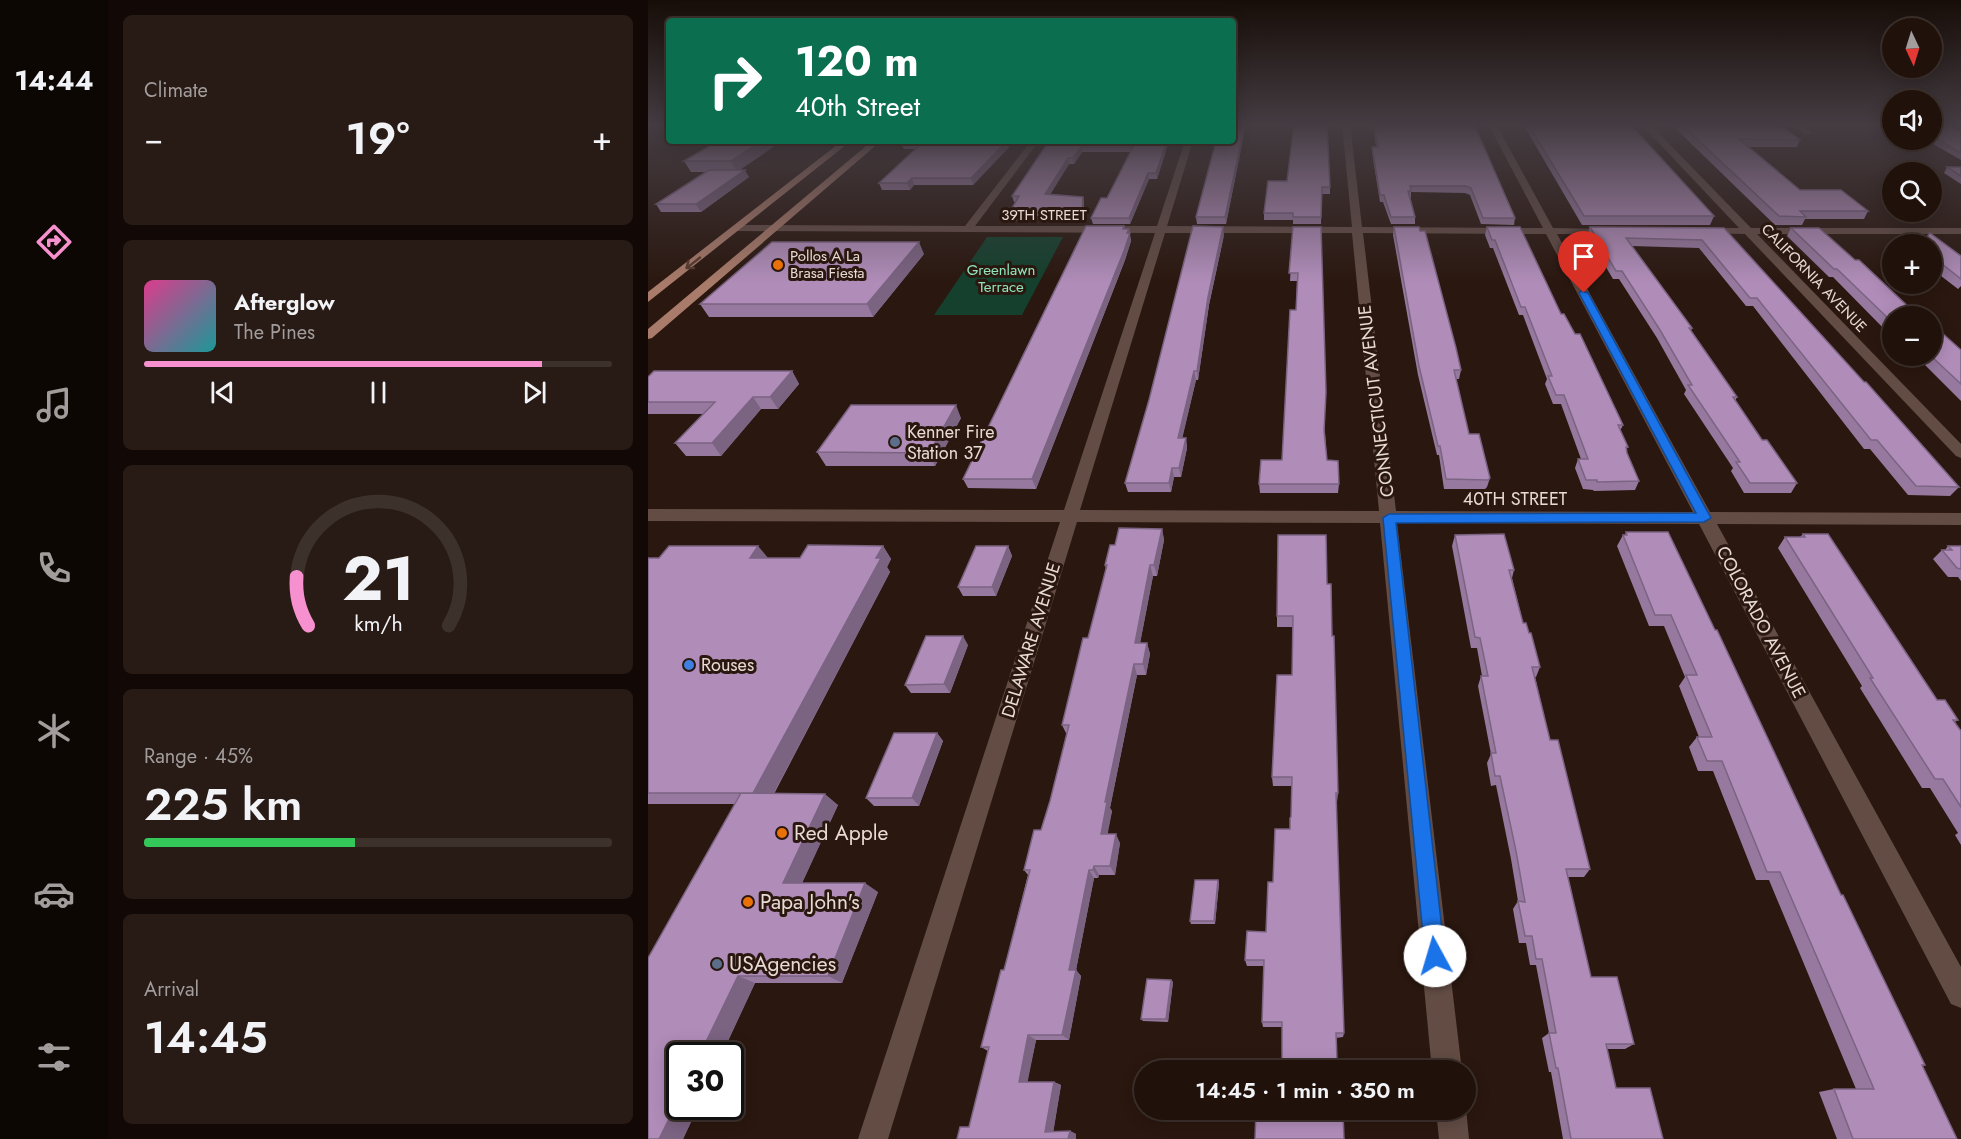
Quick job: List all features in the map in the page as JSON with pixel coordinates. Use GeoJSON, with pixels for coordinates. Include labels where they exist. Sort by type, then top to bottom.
{"type":"FeatureCollection","features":[{"type":"Feature","properties":{"kind":"main road"},"geometry":{"type":"LineString","coordinates":[[648,298],[806,177]]}},
{"type":"Feature","properties":{"kind":"main road"},"geometry":{"type":"LineString","coordinates":[[648,335],[834,177]]}},
{"type":"Feature","properties":{"kind":"street"},"geometry":{"type":"LineString","coordinates":[[967,230],[1007,177]]}},
{"type":"Feature","properties":{"kind":"street","name":"DELAWARE AVENUE"},"geometry":{"type":"LineString","coordinates":[[873,1139],[1178,177]]}},
{"type":"Feature","properties":{"kind":"street","name":"CONNECTICUT AVENUE"},"geometry":{"type":"LineString","coordinates":[[1351,177],[1446,1060]]}},
{"type":"Feature","properties":{"kind":"street","name":"COLORADO AVENUE"},"geometry":{"type":"LineString","coordinates":[[1521,177],[1961,994]]}},
{"type":"Feature","properties":{"kind":"street","name":"CALIFORNIA AVENUE"},"geometry":{"type":"LineString","coordinates":[[1697,177],[1961,453]]}},
{"type":"Feature","properties":{"kind":"street","name":"39TH STREET"},"geometry":{"type":"LineString","coordinates":[[737,228],[1620,231]]}},
{"type":"Feature","properties":{"kind":"street"},"geometry":{"type":"LineString","coordinates":[[1690,231],[1961,231]]}},
{"type":"Feature","properties":{"kind":"street"},"geometry":{"type":"LineString","coordinates":[[1942,231],[1961,244]]}},
{"type":"Feature","properties":{"kind":"street","name":"40TH STREET"},"geometry":{"type":"LineString","coordinates":[[648,515],[1961,519]]}},
{"type":"Feature","properties":{"kind":"street"},"geometry":{"type":"LineString","coordinates":[[1452,1120],[1454,1139]]}},
{"type":"Feature","properties":{"kind":"green space","name":"Greenlawn Terrace"},"geometry":{"type":"Polygon","coordinates":[[[987,237],[1063,237],[1022,315],[934,315],[987,237]]]}},
{"type":"Feature","properties":{"kind":"building"},"geometry":{"type":"Polygon","coordinates":[[[698,177],[735,177],[696,204],[656,204],[698,177]]]}},
{"type":"Feature","properties":{"kind":"building"},"geometry":{"type":"Polygon","coordinates":[[[885,177],[972,177],[912,178],[907,183],[879,183],[885,177]]]}},
{"type":"Feature","properties":{"kind":"building"},"geometry":{"type":"Polygon","coordinates":[[[1025,177],[1056,177],[1045,194],[1083,197],[1082,210],[1008,215],[1019,196],[1012,196],[1025,177]]]}},
{"type":"Feature","properties":{"kind":"building"},"geometry":{"type":"Polygon","coordinates":[[[1118,177],[1146,177],[1129,218],[1091,218],[1101,198],[1107,198],[1118,177]]]}},
{"type":"Feature","properties":{"kind":"building"},"geometry":{"type":"Polygon","coordinates":[[[1206,177],[1234,177],[1225,217],[1196,217],[1206,177]]]}},
{"type":"Feature","properties":{"kind":"building"},"geometry":{"type":"Polygon","coordinates":[[[1287,177],[1330,177],[1330,187],[1322,187],[1321,217],[1293,217],[1293,213],[1264,213],[1268,181],[1287,181],[1287,177]]]}},
{"type":"Feature","properties":{"kind":"building"},"geometry":{"type":"Polygon","coordinates":[[[1377,177],[1497,177],[1515,218],[1483,218],[1471,188],[1466,186],[1410,186],[1411,191],[1408,191],[1415,217],[1391,217],[1384,195],[1380,195],[1377,177]]]}},
{"type":"Feature","properties":{"kind":"building"},"geometry":{"type":"Polygon","coordinates":[[[1560,177],[1679,177],[1714,216],[1584,216],[1560,177]]]}},
{"type":"Feature","properties":{"kind":"building"},"geometry":{"type":"Polygon","coordinates":[[[1738,177],[1785,177],[1800,190],[1841,190],[1868,211],[1800,211],[1806,217],[1779,216],[1738,177]]]}},
{"type":"Feature","properties":{"kind":"building"},"geometry":{"type":"Polygon","coordinates":[[[1086,226],[1124,226],[1123,229],[1129,229],[1127,233],[1130,233],[1032,479],[963,479],[1086,226]]]}},
{"type":"Feature","properties":{"kind":"building"},"geometry":{"type":"Polygon","coordinates":[[[1193,226],[1223,227],[1208,297],[1197,371],[1194,371],[1178,438],[1186,438],[1179,468],[1172,468],[1169,483],[1125,483],[1149,400],[1193,226]]]}},
{"type":"Feature","properties":{"kind":"building"},"geometry":{"type":"Polygon","coordinates":[[[1293,227],[1321,227],[1326,392],[1324,431],[1327,460],[1338,461],[1339,484],[1259,484],[1261,460],[1282,460],[1290,310],[1296,310],[1298,273],[1289,273],[1293,227]]]}},
{"type":"Feature","properties":{"kind":"building"},"geometry":{"type":"Polygon","coordinates":[[[1394,227],[1419,227],[1420,231],[1425,231],[1461,370],[1454,370],[1469,434],[1479,434],[1490,478],[1488,480],[1446,479],[1440,446],[1438,446],[1419,366],[1394,227]]]}},
{"type":"Feature","properties":{"kind":"building"},"geometry":{"type":"Polygon","coordinates":[[[1487,227],[1520,227],[1561,314],[1564,314],[1575,334],[1580,334],[1623,425],[1618,425],[1639,481],[1586,480],[1578,459],[1588,459],[1564,395],[1556,395],[1548,376],[1552,376],[1525,307],[1521,307],[1495,240],[1492,240],[1487,227]]]}},
{"type":"Feature","properties":{"kind":"building"},"geometry":{"type":"Polygon","coordinates":[[[1590,227],[1724,228],[1959,487],[1916,486],[1877,440],[1871,440],[1757,298],[1750,298],[1702,240],[1626,238],[1692,328],[1689,328],[1737,397],[1733,397],[1762,440],[1767,440],[1797,483],[1750,483],[1736,462],[1740,462],[1688,385],[1692,385],[1660,330],[1622,271],[1616,271],[1590,227]]]}},
{"type":"Feature","properties":{"kind":"building"},"geometry":{"type":"Polygon","coordinates":[[[1791,228],[1819,228],[1882,282],[1882,294],[1895,294],[1908,306],[1882,306],[1882,312],[1837,269],[1834,269],[1791,228]]]}},
{"type":"Feature","properties":{"kind":"building"},"geometry":{"type":"Polygon","coordinates":[[[772,242],[919,242],[867,304],[700,304],[772,242]]]}},
{"type":"Feature","properties":{"kind":"building"},"geometry":{"type":"Polygon","coordinates":[[[1942,242],[1961,256],[1961,279],[1942,264],[1942,242]]]}},
{"type":"Feature","properties":{"kind":"building"},"geometry":{"type":"Polygon","coordinates":[[[1942,333],[1961,350],[1961,384],[1942,366],[1942,333]]]}},
{"type":"Feature","properties":{"kind":"building"},"geometry":{"type":"Polygon","coordinates":[[[654,371],[792,371],[770,397],[753,397],[712,443],[675,443],[715,402],[648,402],[648,377],[654,371]]]}},
{"type":"Feature","properties":{"kind":"building","name":"Kenner Fire Station 37"},"geometry":{"type":"Polygon","coordinates":[[[851,405],[956,405],[929,453],[817,452],[851,405]]]}},
{"type":"Feature","properties":{"kind":"building"},"geometry":{"type":"Polygon","coordinates":[[[1119,528],[1162,529],[1154,565],[1150,565],[1135,643],[1147,643],[1143,664],[1134,664],[1105,802],[1107,802],[1101,834],[1116,834],[1110,866],[1094,866],[1093,870],[1089,870],[1069,970],[1076,970],[1062,1035],[1028,1035],[1019,1082],[1054,1082],[1045,1132],[1070,1131],[1068,1139],[957,1139],[960,1127],[969,1127],[989,1047],[981,1047],[1030,870],[1024,870],[1034,830],[1041,830],[1050,801],[1069,725],[1062,725],[1083,638],[1088,638],[1110,545],[1115,545],[1119,528]]]}},
{"type":"Feature","properties":{"kind":"building"},"geometry":{"type":"Polygon","coordinates":[[[1626,532],[1668,532],[1717,630],[1841,895],[1925,1065],[1922,1065],[1957,1139],[1853,1139],[1834,1089],[1874,1089],[1780,872],[1767,872],[1722,761],[1707,761],[1697,737],[1712,737],[1686,675],[1697,675],[1671,615],[1655,615],[1623,535],[1627,535],[1626,532]]]}},
{"type":"Feature","properties":{"kind":"building"},"geometry":{"type":"Polygon","coordinates":[[[1504,534],[1514,570],[1509,570],[1523,623],[1526,623],[1531,633],[1540,667],[1532,667],[1550,740],[1558,740],[1590,869],[1566,869],[1591,977],[1617,977],[1634,1044],[1606,1044],[1616,1088],[1650,1088],[1663,1139],[1571,1139],[1549,1033],[1556,1033],[1542,959],[1536,959],[1532,936],[1525,936],[1518,901],[1525,902],[1500,776],[1495,776],[1491,753],[1496,753],[1481,676],[1488,676],[1480,638],[1475,637],[1455,535],[1504,534]]]}},
{"type":"Feature","properties":{"kind":"building"},"geometry":{"type":"Polygon","coordinates":[[[1803,534],[1828,534],[1937,700],[1945,700],[1958,720],[1953,720],[1961,731],[1961,807],[1943,779],[1935,779],[1870,678],[1873,678],[1785,537],[1805,537],[1803,534]]]}},
{"type":"Feature","properties":{"kind":"building"},"geometry":{"type":"Polygon","coordinates":[[[1278,535],[1326,535],[1327,584],[1331,584],[1332,636],[1334,636],[1338,793],[1336,793],[1344,1033],[1336,1033],[1337,1060],[1282,1060],[1282,1022],[1262,1022],[1264,960],[1245,960],[1247,931],[1266,932],[1268,882],[1273,882],[1275,829],[1290,829],[1292,777],[1272,777],[1277,675],[1292,675],[1293,616],[1277,616],[1278,535]]]}},
{"type":"Feature","properties":{"kind":"building"},"geometry":{"type":"Polygon","coordinates":[[[808,545],[883,546],[876,558],[881,558],[753,793],[648,793],[648,558],[659,558],[669,546],[758,546],[750,558],[800,558],[808,545]]]}},
{"type":"Feature","properties":{"kind":"building"},"geometry":{"type":"Polygon","coordinates":[[[976,546],[1008,546],[992,587],[958,587],[976,546]]]}},
{"type":"Feature","properties":{"kind":"building"},"geometry":{"type":"Polygon","coordinates":[[[1948,546],[1961,546],[1961,569],[1957,568],[1942,550],[1952,550],[1948,546]]]}},
{"type":"Feature","properties":{"kind":"building"},"geometry":{"type":"Polygon","coordinates":[[[926,636],[963,636],[944,684],[905,685],[926,636]]]}},
{"type":"Feature","properties":{"kind":"building"},"geometry":{"type":"Polygon","coordinates":[[[894,733],[937,733],[912,798],[866,798],[894,733]]]}},
{"type":"Feature","properties":{"kind":"building"},"geometry":{"type":"Polygon","coordinates":[[[741,793],[825,794],[783,883],[865,883],[828,976],[738,976],[706,1042],[666,1042],[666,1120],[668,1120],[659,1139],[648,1139],[648,958],[741,793]]]}},
{"type":"Feature","properties":{"kind":"building"},"geometry":{"type":"Polygon","coordinates":[[[1195,880],[1218,880],[1214,921],[1190,921],[1195,880]]]}},
{"type":"Feature","properties":{"kind":"building"},"geometry":{"type":"Polygon","coordinates":[[[1147,979],[1171,980],[1166,1019],[1141,1019],[1147,979]]]}},
{"type":"Feature","properties":{"kind":"building"},"geometry":{"type":"Polygon","coordinates":[[[1256,1120],[1343,1120],[1344,1139],[1255,1139],[1256,1120]]]}},
{"type":"Feature","properties":{"kind":"place","name":"Pollos A La Brasa Fiesta"},"geometry":{"type":"Point","coordinates":[778,265]}},
{"type":"Feature","properties":{"kind":"place","name":"Kenner Fire Station 37"},"geometry":{"type":"Point","coordinates":[895,442]}},
{"type":"Feature","properties":{"kind":"place","name":"Rouses"},"geometry":{"type":"Point","coordinates":[689,665]}},
{"type":"Feature","properties":{"kind":"place","name":"Red Apple"},"geometry":{"type":"Point","coordinates":[782,833]}},
{"type":"Feature","properties":{"kind":"place","name":"Papa John's"},"geometry":{"type":"Point","coordinates":[748,902]}},
{"type":"Feature","properties":{"kind":"place","name":"USAgencies"},"geometry":{"type":"Point","coordinates":[717,964]}},
{"type":"Feature","properties":{"kind":"route"},"geometry":{"type":"LineString","coordinates":[[1435,956],[1389,518],[1704,518],[1584,293]]}}]}
